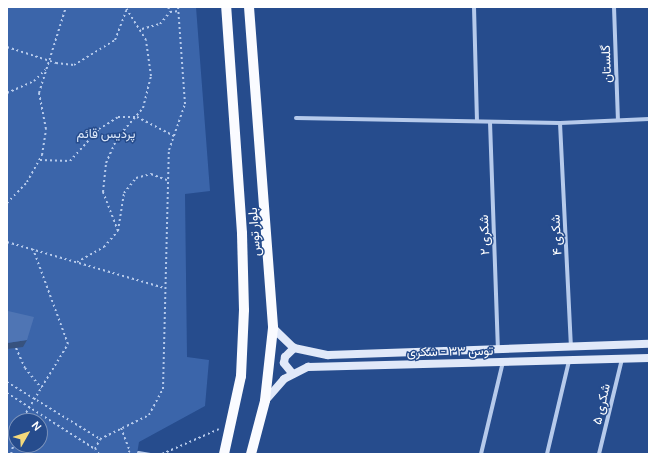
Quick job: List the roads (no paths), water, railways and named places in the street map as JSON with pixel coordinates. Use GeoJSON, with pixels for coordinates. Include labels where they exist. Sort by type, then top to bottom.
{"type":"FeatureCollection","features":[{"type":"Feature","properties":{"kind":"main road","name":"بلوار توس"},"geometry":{"type":"LineString","coordinates":[[224,454],[241,376],[244,310],[242,233],[226,7]]}},
{"type":"Feature","properties":{"kind":"main road","name":"بلوار توس"},"geometry":{"type":"LineString","coordinates":[[249,7],[273,328],[264,401],[251,454]]}},
{"type":"Feature","properties":{"kind":"street"},"geometry":{"type":"LineString","coordinates":[[474,7],[477,121]]}},
{"type":"Feature","properties":{"kind":"street","name":"گلستان"},"geometry":{"type":"LineString","coordinates":[[614,7],[618,120]]}},
{"type":"Feature","properties":{"kind":"street"},"geometry":{"type":"LineString","coordinates":[[296,118],[560,123],[649,119]]}},
{"type":"Feature","properties":{"kind":"street","name":"شکری ۲"},"geometry":{"type":"LineString","coordinates":[[490,122],[498,347]]}},
{"type":"Feature","properties":{"kind":"street","name":"شکری ۴"},"geometry":{"type":"LineString","coordinates":[[560,123],[571,345]]}},
{"type":"Feature","properties":{"kind":"street"},"geometry":{"type":"LineString","coordinates":[[264,401],[292,373],[284,363],[285,357],[294,348],[273,328]]}},
{"type":"Feature","properties":{"kind":"street","name":"توس ۳۳ - شکری"},"geometry":{"type":"LineString","coordinates":[[294,348],[328,355],[498,347],[649,344]]}},
{"type":"Feature","properties":{"kind":"street","name":"شکری ۵"},"geometry":{"type":"LineString","coordinates":[[599,454],[622,358]]}},
{"type":"Feature","properties":{"kind":"street","name":"توس ۳۳ - شکری"},"geometry":{"type":"LineString","coordinates":[[292,373],[326,366],[649,358]]}},
{"type":"Feature","properties":{"kind":"street"},"geometry":{"type":"LineString","coordinates":[[547,454],[569,361]]}},
{"type":"Feature","properties":{"kind":"street"},"geometry":{"type":"LineString","coordinates":[[481,454],[503,362]]}},
{"type":"Feature","properties":{"kind":"lane"},"geometry":{"type":"LineString","coordinates":[[138,452],[150,454]]}},
{"type":"Feature","properties":{"kind":"park label","name":"پردیس قائم"},"geometry":{"type":"Point","coordinates":[106,133]}}]}
